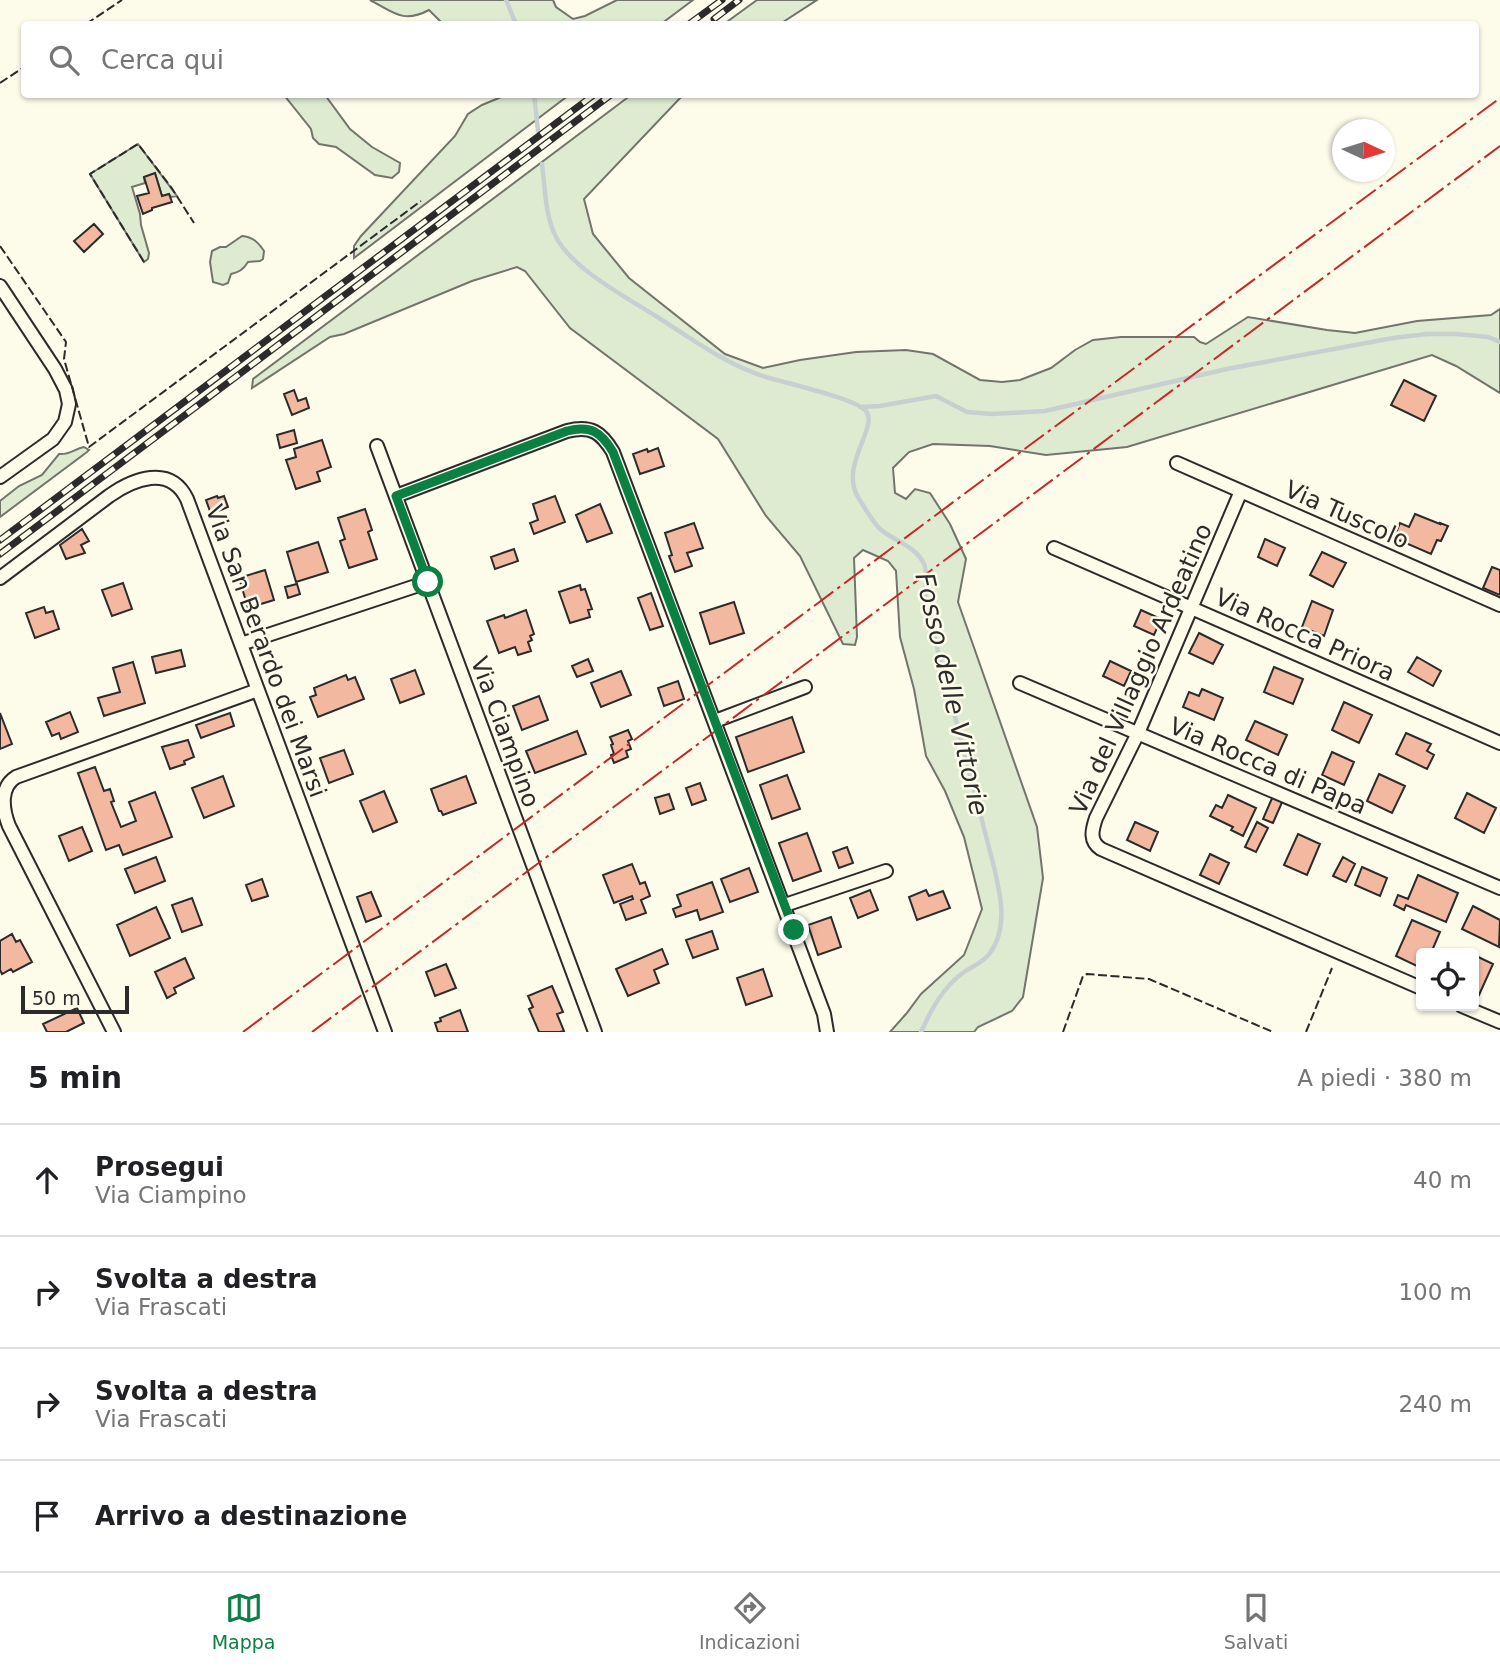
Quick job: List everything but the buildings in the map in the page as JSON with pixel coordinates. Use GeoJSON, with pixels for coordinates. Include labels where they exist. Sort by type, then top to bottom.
{"type":"FeatureCollection","features":[{"type":"Feature","properties":{"kind":"street"},"geometry":{"type":"LineString","coordinates":[[0,286],[55,369],[66,390],[69,404],[65,422],[56,436],[0,477]]}},
{"type":"Feature","properties":{"kind":"street"},"geometry":{"type":"LineString","coordinates":[[396,496],[567,431],[586,429],[603,437],[613,452],[785,905],[824,1014],[827,1032]]}},
{"type":"Feature","properties":{"kind":"street","name":"Via Ciampino"},"geometry":{"type":"LineString","coordinates":[[377,446],[594,1032]]}},
{"type":"Feature","properties":{"kind":"street","name":"Via Tuscolo"},"geometry":{"type":"LineString","coordinates":[[1177,463],[1500,605]]}},
{"type":"Feature","properties":{"kind":"street","name":"Via San Berardo dei Marsi"},"geometry":{"type":"LineString","coordinates":[[0,578],[122,488],[148,478],[167,479],[179,486],[187,499],[385,1032]]}},
{"type":"Feature","properties":{"kind":"street","name":"Via del Villaggio Ardeatino"},"geometry":{"type":"LineString","coordinates":[[1241,491],[1138,733],[1096,818],[1094,842],[1097,846],[1416,986]]}},
{"type":"Feature","properties":{"kind":"street","name":"Via Rocca Priora"},"geometry":{"type":"LineString","coordinates":[[1054,548],[1500,743]]}},
{"type":"Feature","properties":{"kind":"street"},"geometry":{"type":"LineString","coordinates":[[241,644],[428,582]]}},
{"type":"Feature","properties":{"kind":"street","name":"Via Rocca di Papa"},"geometry":{"type":"LineString","coordinates":[[1020,683],[1500,888]]}},
{"type":"Feature","properties":{"kind":"street"},"geometry":{"type":"LineString","coordinates":[[715,721],[806,687]]}},
{"type":"Feature","properties":{"kind":"street"},"geometry":{"type":"LineString","coordinates":[[114,1032],[9,826],[3,806],[4,788],[16,777],[258,690]]}},
{"type":"Feature","properties":{"kind":"street"},"geometry":{"type":"LineString","coordinates":[[785,905],[886,872]]}},
{"type":"Feature","properties":{"kind":"street"},"geometry":{"type":"LineString","coordinates":[[1474,1011],[1500,1022]]}},
{"type":"Feature","properties":{"kind":"green space"},"geometry":{"type":"Polygon","coordinates":[[[370,0],[553,0],[556,7],[573,19],[617,0],[693,0],[665,21],[440,21],[429,10],[412,16],[392,12],[370,0]]]}},
{"type":"Feature","properties":{"kind":"green space"},"geometry":{"type":"Polygon","coordinates":[[[757,0],[817,0],[785,21],[728,21],[757,0]]]}},
{"type":"Feature","properties":{"kind":"green space"},"geometry":{"type":"Polygon","coordinates":[[[286,98],[327,98],[350,129],[372,147],[400,163],[399,172],[392,178],[375,175],[336,147],[319,144],[313,138],[311,129],[286,98]]]}},
{"type":"Feature","properties":{"kind":"green space"},"geometry":{"type":"Polygon","coordinates":[[[499,98],[565,98],[354,258],[354,246],[361,236],[455,136],[468,114],[499,98]]]}},
{"type":"Feature","properties":{"kind":"green space"},"geometry":{"type":"Polygon","coordinates":[[[627,98],[680,98],[584,199],[593,234],[629,278],[725,354],[763,368],[856,352],[906,350],[933,354],[980,380],[1002,382],[1020,380],[1051,368],[1093,340],[1121,337],[1194,337],[1206,344],[1248,317],[1355,333],[1417,321],[1491,315],[1500,309],[1500,393],[1456,366],[1432,355],[1127,447],[1046,455],[990,446],[933,444],[909,452],[893,468],[895,493],[906,499],[915,489],[930,493],[950,524],[966,559],[958,602],[1037,827],[1043,878],[1023,997],[1012,1011],[978,1027],[974,1032],[890,1032],[921,994],[964,955],[982,909],[964,837],[945,791],[926,756],[914,689],[900,637],[896,571],[888,561],[863,550],[854,558],[857,637],[855,645],[843,644],[800,556],[766,516],[718,439],[570,328],[525,271],[517,267],[472,281],[344,334],[330,337],[252,388],[253,379],[627,98]]]}},
{"type":"Feature","properties":{"kind":"green space"},"geometry":{"type":"Polygon","coordinates":[[[138,144],[177,196],[162,196],[155,173],[144,177],[145,183],[132,187],[149,253],[144,262],[90,174],[138,144]]]}},
{"type":"Feature","properties":{"kind":"green space"},"geometry":{"type":"Polygon","coordinates":[[[242,236],[260,245],[264,251],[263,259],[248,262],[241,270],[231,274],[228,283],[223,285],[213,282],[210,262],[212,251],[226,247],[242,236]]]}},
{"type":"Feature","properties":{"kind":"green space"},"geometry":{"type":"Polygon","coordinates":[[[84,447],[89,450],[0,517],[0,501],[19,486],[42,475],[59,454],[84,447]]]}},
{"type":"Feature","properties":{"kind":"waterway","name":"Fosso delle Vittorie"},"geometry":{"type":"LineString","coordinates":[[506,0],[515,21]]}},
{"type":"Feature","properties":{"kind":"waterway","name":"Fosso delle Vittorie"},"geometry":{"type":"LineString","coordinates":[[534,98],[538,131]]}},
{"type":"Feature","properties":{"kind":"waterway","name":"Fosso delle Vittorie"},"geometry":{"type":"LineString","coordinates":[[542,164],[552,229],[564,249],[588,272],[724,359],[766,377],[848,401],[866,411],[868,426],[856,460],[853,485],[879,528],[915,552],[924,564],[925,601],[992,859],[1001,907],[1000,931],[990,953],[950,984],[934,1006],[921,1032]]}},
{"type":"Feature","properties":{"kind":"waterway"},"geometry":{"type":"LineString","coordinates":[[860,407],[936,396],[967,412],[992,414],[1045,411],[1227,369],[1393,338],[1456,334],[1488,337],[1500,342]]}},
{"type":"Feature","properties":{"kind":"railway"},"geometry":{"type":"LineString","coordinates":[[693,21],[722,0]]}},
{"type":"Feature","properties":{"kind":"railway"},"geometry":{"type":"LineString","coordinates":[[714,19],[739,0]]}},
{"type":"Feature","properties":{"kind":"railway"},"geometry":{"type":"LineString","coordinates":[[0,540],[590,98]]}},
{"type":"Feature","properties":{"kind":"railway"},"geometry":{"type":"LineString","coordinates":[[0,554],[607,98]]}},
{"type":"Feature","properties":{"kind":"fence"},"geometry":{"type":"LineString","coordinates":[[90,21],[122,0]]}},
{"type":"Feature","properties":{"kind":"fence"},"geometry":{"type":"LineString","coordinates":[[0,83],[21,69]]}},
{"type":"Feature","properties":{"kind":"fence"},"geometry":{"type":"LineString","coordinates":[[144,262],[90,174],[138,144],[194,223]]}},
{"type":"Feature","properties":{"kind":"fence"},"geometry":{"type":"LineString","coordinates":[[0,246],[66,342],[64,359],[89,447],[421,201]]}},
{"type":"Feature","properties":{"kind":"fence"},"geometry":{"type":"LineString","coordinates":[[1306,1032],[1332,968]]}},
{"type":"Feature","properties":{"kind":"fence"},"geometry":{"type":"LineString","coordinates":[[1063,1032],[1083,976],[1087,974],[1149,979],[1273,1032]]}},
{"type":"Feature","properties":{"kind":"power"},"geometry":{"type":"LineString","coordinates":[[243,1032],[1500,98]]}},
{"type":"Feature","properties":{"kind":"power"},"geometry":{"type":"LineString","coordinates":[[312,1032],[1500,146]]}},
{"type":"Feature","properties":{"kind":"route"},"geometry":{"type":"LineString","coordinates":[[428,582],[396,496],[567,431],[586,429],[603,437],[613,452],[794,930]]}}]}
